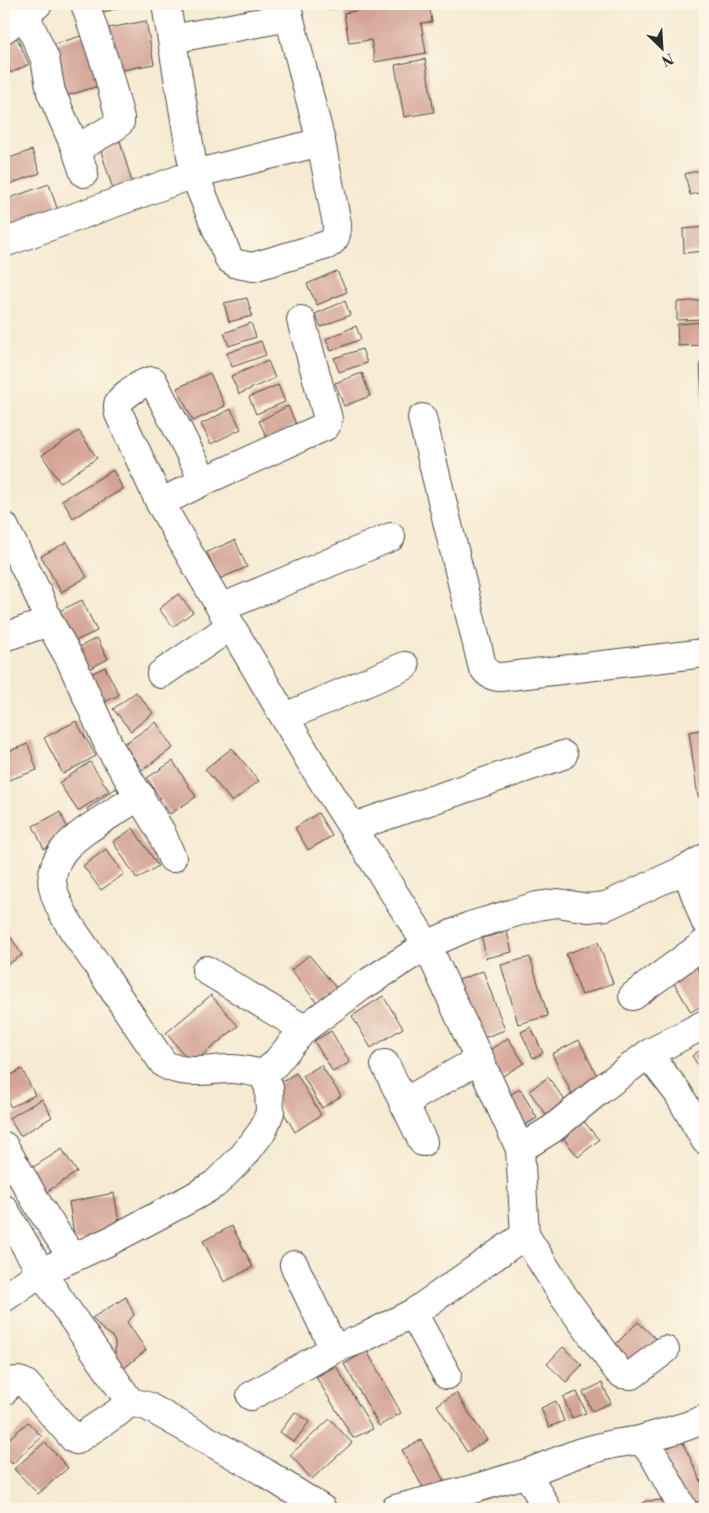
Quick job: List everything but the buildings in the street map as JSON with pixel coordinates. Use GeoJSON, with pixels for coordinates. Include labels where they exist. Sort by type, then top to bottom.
{"type":"FeatureCollection","features":[{"type":"Feature","properties":{"kind":"street"},"geometry":{"type":"LineString","coordinates":[[22,16],[45,59],[51,92],[80,161],[120,122],[85,4]]}},
{"type":"Feature","properties":{"kind":"street"},"geometry":{"type":"LineString","coordinates":[[166,4],[194,174],[229,259],[237,264],[253,266],[327,246],[333,242],[337,236],[337,224],[321,142],[288,11],[172,39]]}},
{"type":"Feature","properties":{"kind":"street"},"geometry":{"type":"LineString","coordinates":[[4,243],[194,174],[321,142]]}},
{"type":"Feature","properties":{"kind":"street"},"geometry":{"type":"LineString","coordinates":[[160,503],[204,480],[326,426],[328,419],[301,320]]}},
{"type":"Feature","properties":{"kind":"street"},"geometry":{"type":"LineString","coordinates":[[204,480],[156,384],[148,380],[120,400],[118,410],[160,503],[333,797],[427,945],[520,1149],[525,1235],[564,1297],[618,1371],[622,1374],[632,1375],[665,1350]]}},
{"type":"Feature","properties":{"kind":"street"},"geometry":{"type":"LineString","coordinates":[[422,418],[482,665],[488,674],[500,677],[705,653]]}},
{"type":"Feature","properties":{"kind":"street"},"geometry":{"type":"LineString","coordinates":[[4,526],[38,594],[49,622],[70,659],[110,748],[161,832],[172,858]]}},
{"type":"Feature","properties":{"kind":"street"},"geometry":{"type":"LineString","coordinates":[[161,674],[226,617],[391,537]]}},
{"type":"Feature","properties":{"kind":"street"},"geometry":{"type":"LineString","coordinates":[[4,637],[49,622]]}},
{"type":"Feature","properties":{"kind":"street"},"geometry":{"type":"LineString","coordinates":[[285,717],[405,666]]}},
{"type":"Feature","properties":{"kind":"street"},"geometry":{"type":"LineString","coordinates":[[353,827],[563,755]]}},
{"type":"Feature","properties":{"kind":"street"},"geometry":{"type":"LineString","coordinates":[[140,795],[80,835],[62,851],[56,862],[53,874],[52,885],[55,897],[70,925],[164,1064],[177,1070],[238,1069],[263,1074]]}},
{"type":"Feature","properties":{"kind":"street"},"geometry":{"type":"LineString","coordinates":[[263,1074],[275,1064],[304,1029],[361,987],[427,945],[470,926],[537,906],[558,904],[588,908],[606,906],[696,864],[705,921]]}},
{"type":"Feature","properties":{"kind":"street"},"geometry":{"type":"LineString","coordinates":[[633,996],[705,943]]}},
{"type":"Feature","properties":{"kind":"street"},"geometry":{"type":"LineString","coordinates":[[206,970],[304,1029]]}},
{"type":"Feature","properties":{"kind":"street"},"geometry":{"type":"LineString","coordinates":[[520,1149],[552,1129],[648,1054],[705,1024]]}},
{"type":"Feature","properties":{"kind":"street"},"geometry":{"type":"LineString","coordinates":[[648,1054],[678,1094],[698,1125],[705,1140]]}},
{"type":"Feature","properties":{"kind":"street"},"geometry":{"type":"LineString","coordinates":[[403,1103],[480,1059]]}},
{"type":"Feature","properties":{"kind":"street"},"geometry":{"type":"LineString","coordinates":[[385,1064],[423,1142]]}},
{"type":"Feature","properties":{"kind":"street"},"geometry":{"type":"LineString","coordinates":[[4,1298],[41,1272],[110,1240],[215,1184],[234,1166],[263,1130],[270,1112],[269,1088],[263,1074]]}},
{"type":"Feature","properties":{"kind":"street"},"geometry":{"type":"LineString","coordinates":[[4,1148],[72,1257]]}},
{"type":"Feature","properties":{"kind":"street"},"geometry":{"type":"LineString","coordinates":[[4,1209],[41,1272],[130,1402],[147,1406],[288,1500],[322,1509]]}},
{"type":"Feature","properties":{"kind":"street"},"geometry":{"type":"LineString","coordinates":[[251,1396],[334,1349],[361,1339],[413,1313],[525,1235]]}},
{"type":"Feature","properties":{"kind":"street"},"geometry":{"type":"LineString","coordinates":[[294,1265],[334,1349]]}},
{"type":"Feature","properties":{"kind":"street"},"geometry":{"type":"LineString","coordinates":[[413,1313],[447,1375]]}},
{"type":"Feature","properties":{"kind":"street"},"geometry":{"type":"LineString","coordinates":[[4,1391],[14,1381],[21,1381],[26,1384],[76,1440],[117,1413],[130,1402]]}},
{"type":"Feature","properties":{"kind":"street"},"geometry":{"type":"LineString","coordinates":[[395,1509],[527,1473],[581,1452],[640,1440],[705,1419]]}},
{"type":"Feature","properties":{"kind":"street"},"geometry":{"type":"LineString","coordinates":[[640,1440],[652,1454],[683,1509]]}},
{"type":"Feature","properties":{"kind":"street"},"geometry":{"type":"LineString","coordinates":[[527,1473],[547,1509]]}}]}
